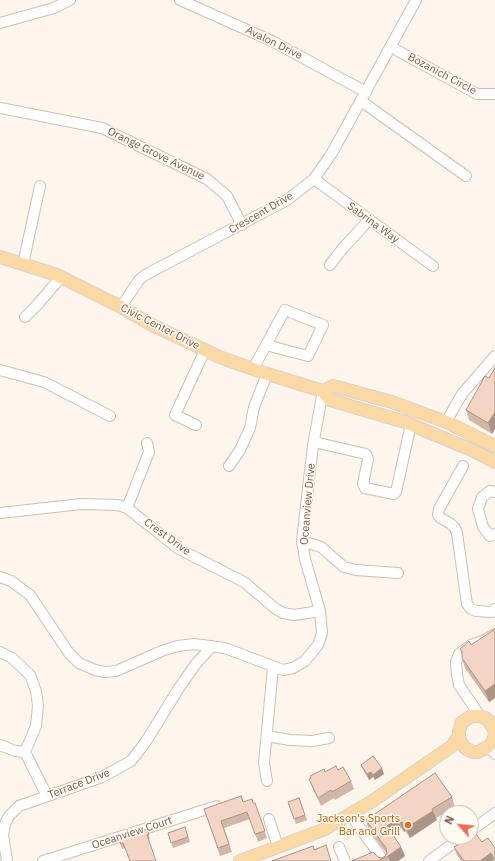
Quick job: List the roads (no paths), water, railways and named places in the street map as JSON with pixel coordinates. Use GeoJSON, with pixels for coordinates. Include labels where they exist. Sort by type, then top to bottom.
{"type":"FeatureCollection","features":[{"type":"Feature","properties":{"kind":"main road","name":"Civic Center Drive"},"geometry":{"type":"LineString","coordinates":[[0,257],[61,277],[121,307],[152,325],[222,358],[267,374],[323,390],[330,400],[408,423],[474,451],[495,462]]}},
{"type":"Feature","properties":{"kind":"main road","name":"Civic Center Drive"},"geometry":{"type":"LineString","coordinates":[[323,390],[332,386],[392,402],[446,422],[495,446]]}},
{"type":"Feature","properties":{"kind":"main road"},"geometry":{"type":"LineString","coordinates":[[408,423],[417,422],[433,428],[446,422]]}},
{"type":"Feature","properties":{"kind":"main road"},"geometry":{"type":"LineString","coordinates":[[262,861],[314,842],[336,832],[376,809],[457,753],[462,751],[478,752],[492,751],[495,733],[487,717],[472,716],[465,720],[460,726],[459,736],[462,745],[469,751]]}},
{"type":"Feature","properties":{"kind":"main road"},"geometry":{"type":"LineString","coordinates":[[240,861],[323,830],[352,814],[447,750],[459,736]]}},
{"type":"Feature","properties":{"kind":"street"},"geometry":{"type":"LineString","coordinates":[[0,23],[54,8],[70,0]]}},
{"type":"Feature","properties":{"kind":"street","name":"Avalon Drive"},"geometry":{"type":"LineString","coordinates":[[180,0],[272,41],[364,96],[466,176]]}},
{"type":"Feature","properties":{"kind":"street","name":"Crescent Drive"},"geometry":{"type":"LineString","coordinates":[[121,307],[139,280],[145,275],[287,200],[314,179],[332,152],[364,96],[416,0]]}},
{"type":"Feature","properties":{"kind":"street","name":"Bozanich Circle"},"geometry":{"type":"LineString","coordinates":[[391,47],[477,94],[495,94]]}},
{"type":"Feature","properties":{"kind":"street","name":"Orange Grove Avenue"},"geometry":{"type":"LineString","coordinates":[[0,108],[102,128],[207,179],[227,196],[242,225]]}},
{"type":"Feature","properties":{"kind":"street","name":"Sabrina Way"},"geometry":{"type":"LineString","coordinates":[[314,179],[433,266]]}},
{"type":"Feature","properties":{"kind":"street"},"geometry":{"type":"LineString","coordinates":[[23,264],[40,186]]}},
{"type":"Feature","properties":{"kind":"street"},"geometry":{"type":"LineString","coordinates":[[330,265],[343,248],[369,220]]}},
{"type":"Feature","properties":{"kind":"street"},"geometry":{"type":"LineString","coordinates":[[25,317],[61,277]]}},
{"type":"Feature","properties":{"kind":"street"},"geometry":{"type":"LineString","coordinates":[[253,369],[266,345],[285,310],[323,325],[308,356],[266,345]]}},
{"type":"Feature","properties":{"kind":"street"},"geometry":{"type":"LineString","coordinates":[[196,425],[175,415],[206,350]]}},
{"type":"Feature","properties":{"kind":"street"},"geometry":{"type":"LineString","coordinates":[[446,422],[462,394],[495,356]]}},
{"type":"Feature","properties":{"kind":"street"},"geometry":{"type":"LineString","coordinates":[[0,370],[44,382],[110,416]]}},
{"type":"Feature","properties":{"kind":"street"},"geometry":{"type":"LineString","coordinates":[[229,466],[240,450],[250,428],[254,407],[267,374]]}},
{"type":"Feature","properties":{"kind":"street","name":"Oceanview Drive"},"geometry":{"type":"LineString","coordinates":[[0,577],[11,581],[30,596],[69,653],[79,663],[95,670],[105,672],[116,671],[164,650],[194,644],[225,648],[283,670],[293,668],[305,661],[318,645],[322,633],[320,611],[305,559],[302,541],[314,442],[323,390]]}},
{"type":"Feature","properties":{"kind":"street"},"geometry":{"type":"LineString","coordinates":[[314,442],[366,454],[368,458],[363,484],[365,488],[394,494],[396,492],[408,423]]}},
{"type":"Feature","properties":{"kind":"street"},"geometry":{"type":"LineString","coordinates":[[127,508],[149,452],[147,443]]}},
{"type":"Feature","properties":{"kind":"street"},"geometry":{"type":"LineString","coordinates":[[463,466],[439,509],[438,515],[455,528],[467,604],[471,609],[476,611],[492,612],[495,609]]}},
{"type":"Feature","properties":{"kind":"street"},"geometry":{"type":"LineString","coordinates":[[495,492],[490,491],[482,497],[478,509],[483,527],[490,536],[495,534]]}},
{"type":"Feature","properties":{"kind":"street","name":"Crest Drive"},"geometry":{"type":"LineString","coordinates":[[0,513],[81,504],[118,504],[127,508],[179,549],[244,582],[276,609],[283,613],[294,615],[320,611]]}},
{"type":"Feature","properties":{"kind":"street"},"geometry":{"type":"LineString","coordinates":[[302,541],[321,547],[344,567],[356,570],[398,573]]}},
{"type":"Feature","properties":{"kind":"street"},"geometry":{"type":"LineString","coordinates":[[487,717],[459,685],[456,675],[456,662],[459,654],[471,645],[485,640],[495,634]]}},
{"type":"Feature","properties":{"kind":"street","name":"Terrace Drive"},"geometry":{"type":"LineString","coordinates":[[6,861],[3,835],[5,824],[9,816],[19,806],[102,777],[131,761],[145,743],[178,688],[195,665],[212,646]]}},
{"type":"Feature","properties":{"kind":"street"},"geometry":{"type":"LineString","coordinates":[[0,652],[12,658],[30,676],[36,691],[38,706],[36,726],[26,752],[46,796]]}},
{"type":"Feature","properties":{"kind":"street"},"geometry":{"type":"LineString","coordinates":[[267,781],[264,762],[274,667]]}},
{"type":"Feature","properties":{"kind":"street"},"geometry":{"type":"LineString","coordinates":[[267,736],[312,742],[328,738]]}},
{"type":"Feature","properties":{"kind":"street"},"geometry":{"type":"LineString","coordinates":[[0,745],[15,751],[26,752]]}},
{"type":"Feature","properties":{"kind":"street","name":"Oceanview Court"},"geometry":{"type":"LineString","coordinates":[[43,861],[221,804]]}},
{"type":"Feature","properties":{"kind":"street"},"geometry":{"type":"LineString","coordinates":[[479,825],[495,813]]}},
{"type":"Feature","properties":{"kind":"street"},"geometry":{"type":"LineString","coordinates":[[269,819],[278,847]]}},
{"type":"Feature","properties":{"kind":"street"},"geometry":{"type":"LineString","coordinates":[[355,821],[381,857]]}},
{"type":"Feature","properties":{"kind":"street"},"geometry":{"type":"LineString","coordinates":[[432,860],[452,845]]}},
{"type":"Feature","properties":{"kind":"street"},"geometry":{"type":"LineString","coordinates":[[339,847],[345,861]]}},
{"type":"Feature","properties":{"kind":"street"},"geometry":{"type":"LineString","coordinates":[[367,858],[381,857]]}},
{"type":"Feature","properties":{"kind":"place","name":"Jackson's Sports Bar and Grill"},"geometry":{"type":"Point","coordinates":[408,825]}}]}
